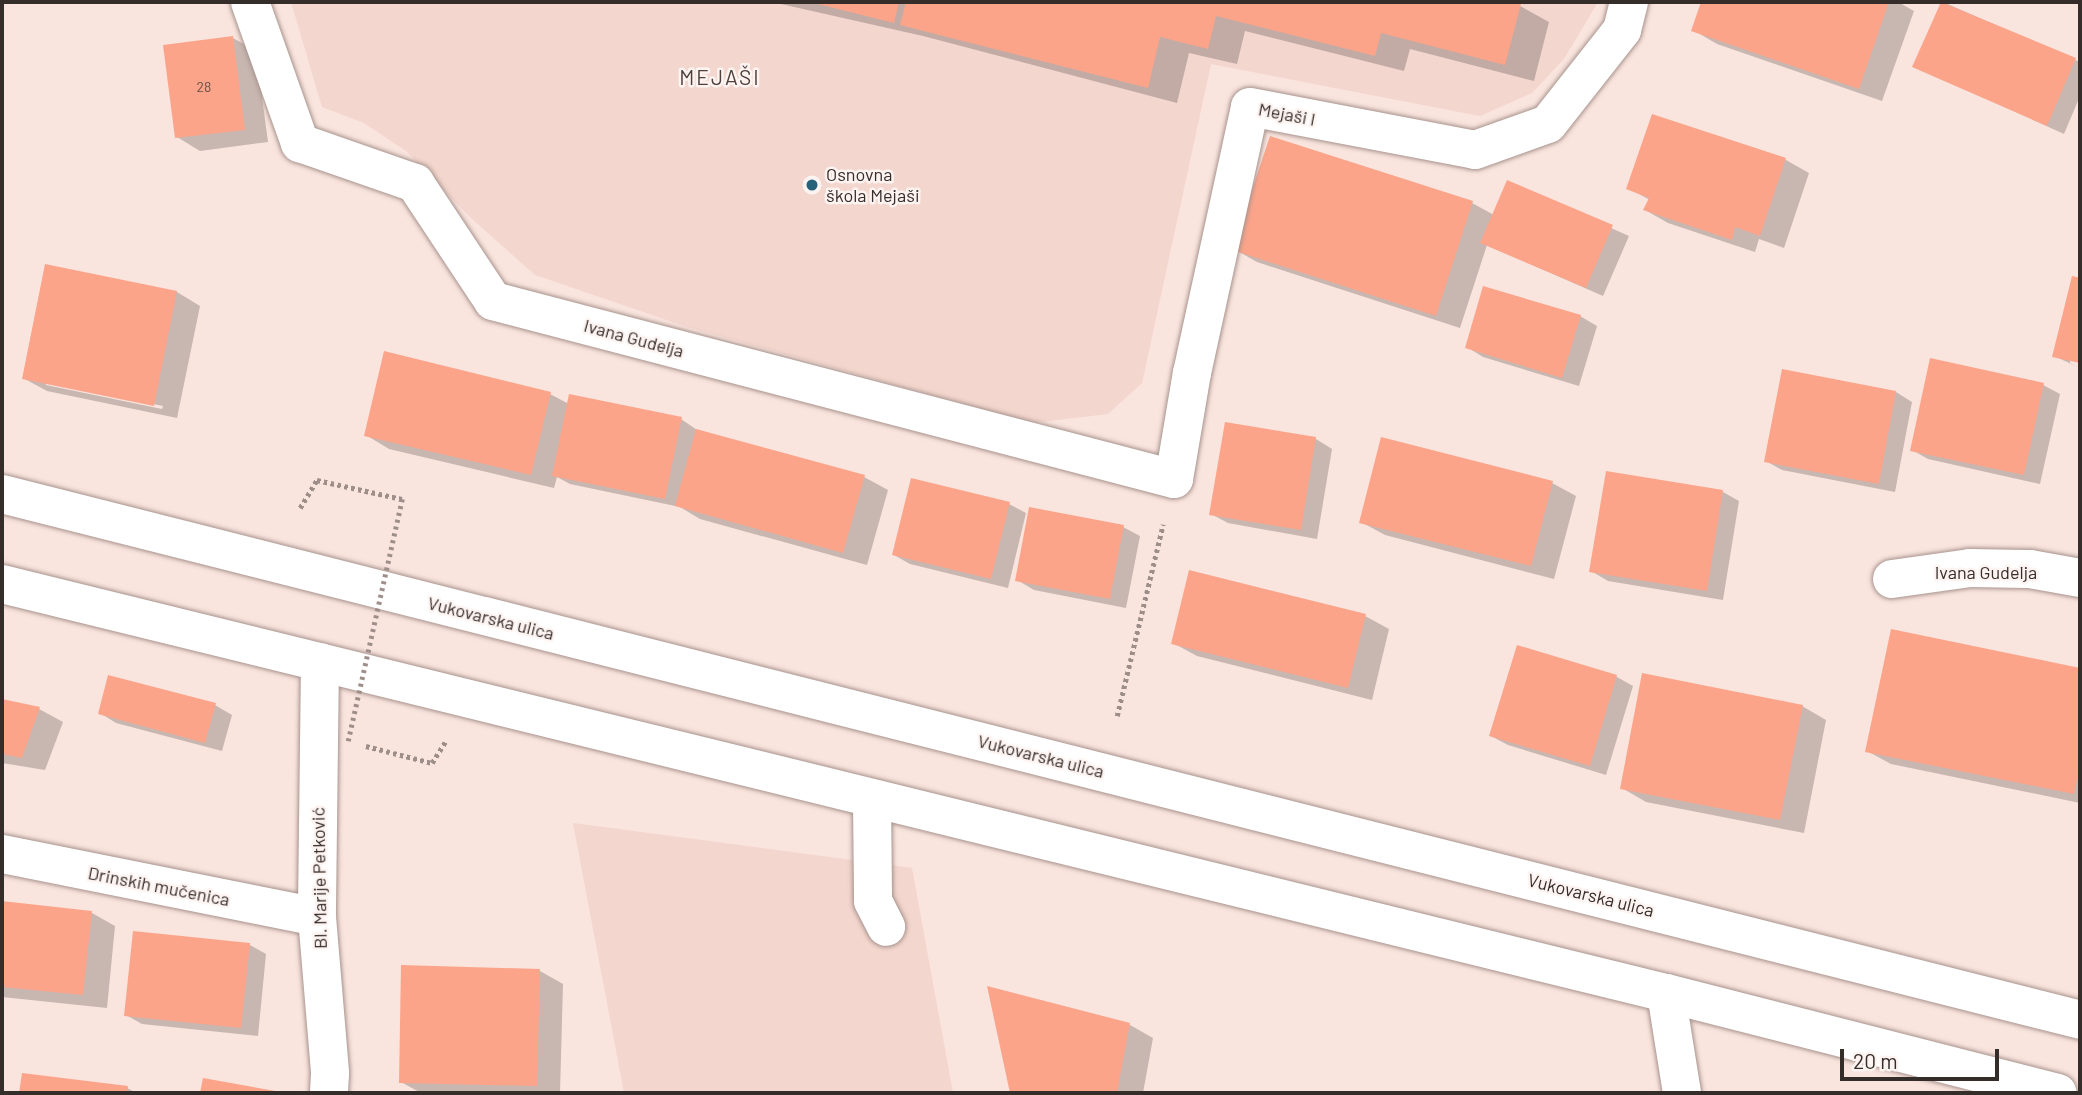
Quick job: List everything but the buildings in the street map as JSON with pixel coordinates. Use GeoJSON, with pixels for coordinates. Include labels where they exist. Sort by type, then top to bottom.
{"type":"FeatureCollection","features":[{"type":"Feature","properties":{"kind":"street","name":"Ivana Gudelja"},"geometry":{"type":"LineString","coordinates":[[250,2],[300,142],[415,183],[493,301],[1174,479]]}},
{"type":"Feature","properties":{"kind":"street","name":"Mejaši I"},"geometry":{"type":"LineString","coordinates":[[1174,479],[1192,373],[1250,107],[1475,150],[1548,124],[1622,30],[1629,2]]}},
{"type":"Feature","properties":{"kind":"street","name":"Vukovarska ulica"},"geometry":{"type":"LineString","coordinates":[[2,494],[2080,1020]]}},
{"type":"Feature","properties":{"kind":"street","name":"Ivana Gudelja"},"geometry":{"type":"LineString","coordinates":[[1892,579],[1970,568],[2030,569],[2080,578]]}},
{"type":"Feature","properties":{"kind":"street"},"geometry":{"type":"LineString","coordinates":[[2,584],[1666,993],[2057,1093]]}},
{"type":"Feature","properties":{"kind":"street","name":"Bl. Marije Petković"},"geometry":{"type":"LineString","coordinates":[[320,662],[317,917],[330,1073],[329,1093]]}},
{"type":"Feature","properties":{"kind":"street"},"geometry":{"type":"LineString","coordinates":[[872,799],[873,901],[886,927]]}},
{"type":"Feature","properties":{"kind":"street","name":"Drinskih mučenica"},"geometry":{"type":"LineString","coordinates":[[2,854],[317,917]]}},
{"type":"Feature","properties":{"kind":"street"},"geometry":{"type":"LineString","coordinates":[[1666,993],[1682,1093]]}},
{"type":"Feature","properties":{"kind":"path"},"geometry":{"type":"LineString","coordinates":[[1117,716],[1174,479]]}},
{"type":"Feature","properties":{"kind":"path"},"geometry":{"type":"LineString","coordinates":[[300,508],[317,480],[402,499],[348,741],[432,763],[447,738]]}},
{"type":"Feature","properties":{"kind":"shaded area","name":"Osnovna škola Mejaši"},"geometry":{"type":"Polygon","coordinates":[[[291,2],[1598,2],[1564,59],[1532,93],[1480,116],[1211,64],[1142,383],[1108,414],[1032,423],[687,327],[535,275],[471,218],[406,151],[364,123],[322,107],[291,2]]]}},
{"type":"Feature","properties":{"kind":"shaded area"},"geometry":{"type":"Polygon","coordinates":[[[573,823],[912,868],[953,1093],[624,1093],[573,823]]]}},
{"type":"Feature","properties":{"kind":"place","name":"Osnovna škola Mejaši"},"geometry":{"type":"Point","coordinates":[812,185]}},
{"type":"Feature","properties":{"kind":"district","name":"MEJAŠI"},"geometry":{"type":"Point","coordinates":[720,77]}}]}
